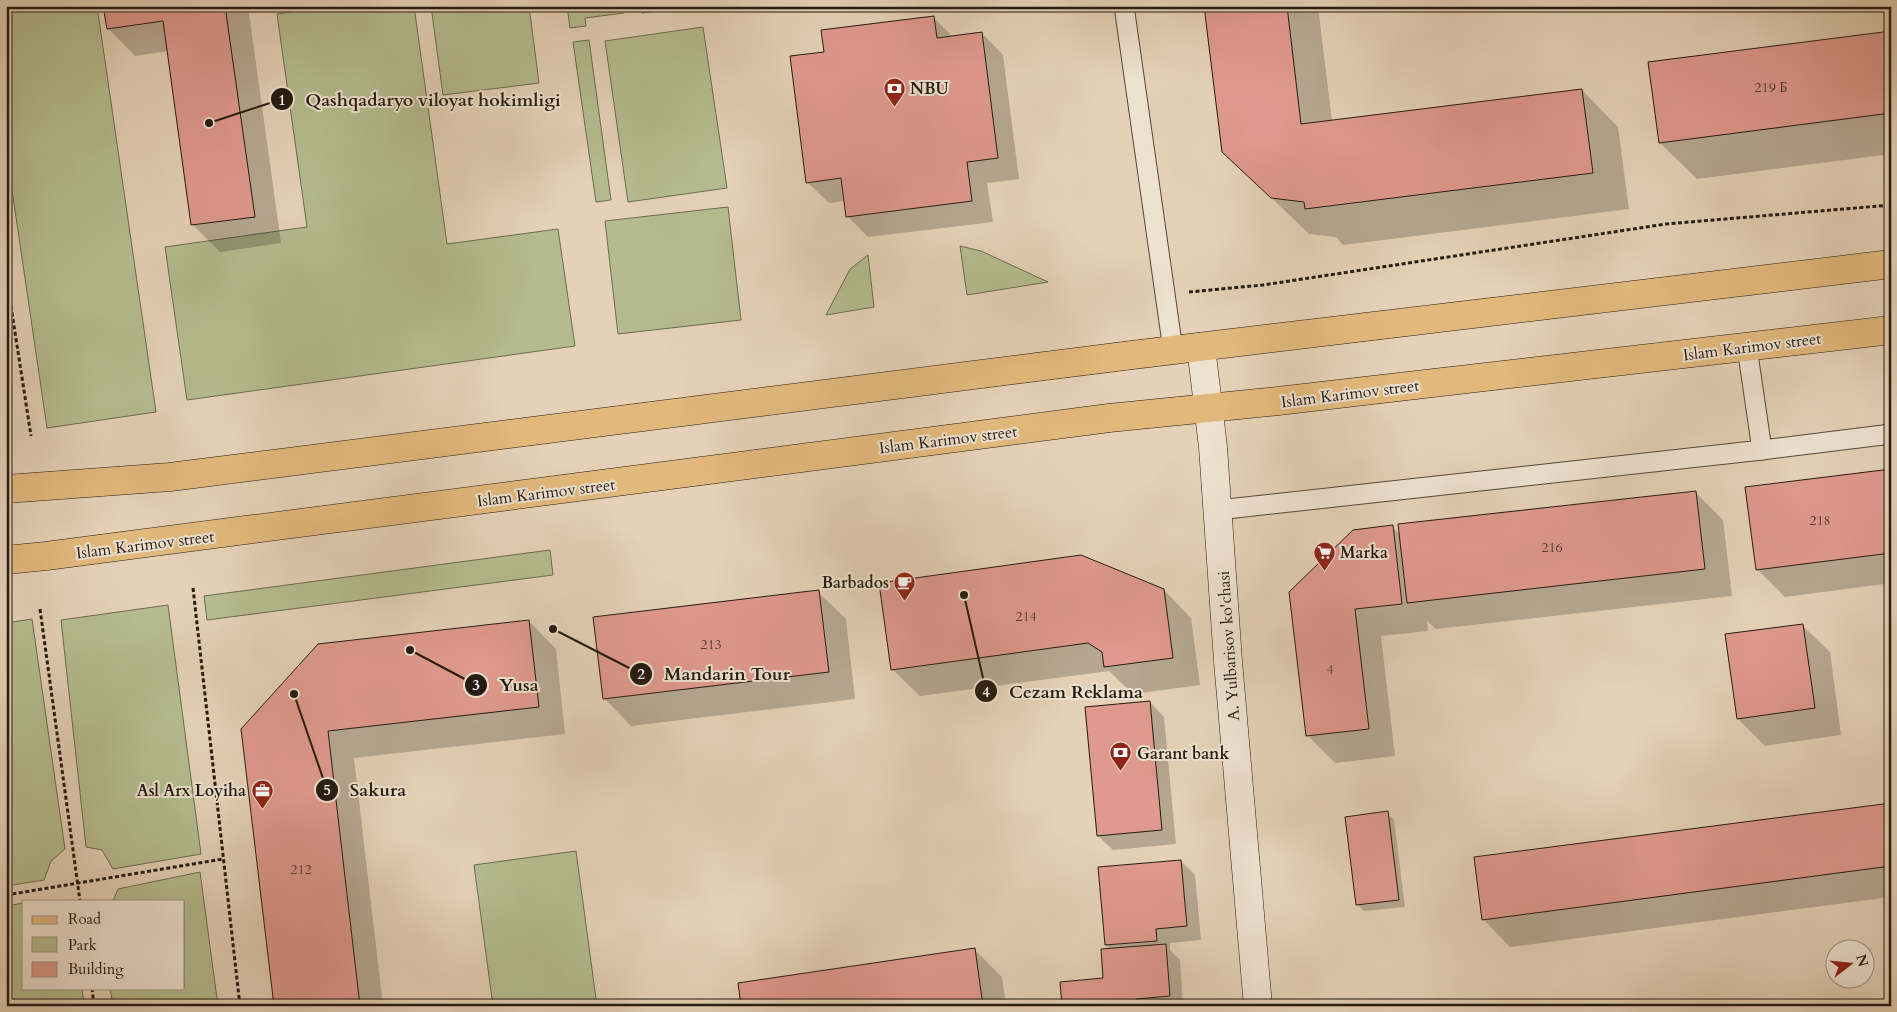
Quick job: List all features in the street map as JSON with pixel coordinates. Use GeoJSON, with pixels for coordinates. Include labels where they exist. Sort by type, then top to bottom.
{"type":"FeatureCollection","features":[{"type":"Feature","properties":{"kind":"main road"},"geometry":{"type":"LineString","coordinates":[[6,489],[170,477],[1172,350],[1891,264]]}},
{"type":"Feature","properties":{"kind":"main road","name":"Islam Karimov street"},"geometry":{"type":"LineString","coordinates":[[6,560],[1109,418],[1891,330]]}},
{"type":"Feature","properties":{"kind":"street","name":"A. Yulbarisov ko'chasi"},"geometry":{"type":"LineString","coordinates":[[1201,347],[1218,510],[1228,661],[1258,1006]]}},
{"type":"Feature","properties":{"kind":"lane"},"geometry":{"type":"LineString","coordinates":[[1124,6],[1172,350]]}},
{"type":"Feature","properties":{"kind":"lane"},"geometry":{"type":"LineString","coordinates":[[1747,347],[1762,450]]}},
{"type":"Feature","properties":{"kind":"lane"},"geometry":{"type":"LineString","coordinates":[[1218,510],[1891,434]]}},
{"type":"Feature","properties":{"kind":"path"},"geometry":{"type":"LineString","coordinates":[[1184,292],[1263,285],[1666,224],[1891,205]]}},
{"type":"Feature","properties":{"kind":"path"},"geometry":{"type":"LineString","coordinates":[[6,274],[31,436]]}},
{"type":"Feature","properties":{"kind":"path"},"geometry":{"type":"LineString","coordinates":[[193,588],[240,1006]]}},
{"type":"Feature","properties":{"kind":"path"},"geometry":{"type":"LineString","coordinates":[[40,609],[80,900]]}},
{"type":"Feature","properties":{"kind":"path"},"geometry":{"type":"LineString","coordinates":[[6,895],[223,859]]}},
{"type":"Feature","properties":{"kind":"path"},"geometry":{"type":"LineString","coordinates":[[92,990],[94,1006]]}},
{"type":"Feature","properties":{"kind":"green space"},"geometry":{"type":"Polygon","coordinates":[[[6,6],[97,6],[156,412],[47,428],[6,149],[6,6]]]}},
{"type":"Feature","properties":{"kind":"green space"},"geometry":{"type":"Polygon","coordinates":[[[333,6],[414,6],[447,244],[558,229],[575,346],[187,400],[165,247],[307,227],[277,14],[333,6]]]}},
{"type":"Feature","properties":{"kind":"green space"},"geometry":{"type":"Polygon","coordinates":[[[431,6],[529,6],[539,83],[443,95],[431,6]]]}},
{"type":"Feature","properties":{"kind":"green space"},"geometry":{"type":"Polygon","coordinates":[[[567,6],[623,6],[624,13],[585,18],[586,26],[570,28],[567,6]]]}},
{"type":"Feature","properties":{"kind":"green space"},"geometry":{"type":"Polygon","coordinates":[[[641,6],[694,6],[642,13],[641,6]]]}},
{"type":"Feature","properties":{"kind":"green space"},"geometry":{"type":"Polygon","coordinates":[[[703,27],[727,188],[628,202],[605,41],[703,27]]]}},
{"type":"Feature","properties":{"kind":"green space"},"geometry":{"type":"Polygon","coordinates":[[[589,40],[611,200],[596,202],[573,42],[589,40]]]}},
{"type":"Feature","properties":{"kind":"green space"},"geometry":{"type":"Polygon","coordinates":[[[728,207],[741,320],[618,334],[605,221],[728,207]]]}},
{"type":"Feature","properties":{"kind":"green space"},"geometry":{"type":"Polygon","coordinates":[[[960,246],[981,251],[1048,282],[967,295],[960,246]]]}},
{"type":"Feature","properties":{"kind":"green space"},"geometry":{"type":"Polygon","coordinates":[[[868,255],[874,307],[826,315],[850,269],[868,255]]]}},
{"type":"Feature","properties":{"kind":"green space"},"geometry":{"type":"Polygon","coordinates":[[[550,550],[553,575],[207,620],[204,596],[550,550]]]}},
{"type":"Feature","properties":{"kind":"green space"},"geometry":{"type":"Polygon","coordinates":[[[168,605],[201,854],[113,869],[102,850],[86,847],[61,620],[168,605]]]}},
{"type":"Feature","properties":{"kind":"green space"},"geometry":{"type":"Polygon","coordinates":[[[32,619],[65,849],[51,861],[44,880],[6,886],[6,623],[32,619]]]}},
{"type":"Feature","properties":{"kind":"green space"},"geometry":{"type":"Polygon","coordinates":[[[576,851],[597,1006],[493,1006],[474,865],[576,851]]]}},
{"type":"Feature","properties":{"kind":"green space"},"geometry":{"type":"Polygon","coordinates":[[[200,872],[218,1006],[113,1005],[110,990],[185,990],[185,900],[113,900],[118,889],[200,872]]]}},
{"type":"Feature","properties":{"kind":"green space"},"geometry":{"type":"Polygon","coordinates":[[[22,903],[22,990],[82,990],[84,1006],[6,1006],[6,906],[22,903]]]}},
{"type":"Feature","properties":{"kind":"building"},"geometry":{"type":"Polygon","coordinates":[[[103,6],[225,6],[255,217],[191,225],[163,21],[107,29],[103,6]]]}},
{"type":"Feature","properties":{"kind":"building"},"geometry":{"type":"Polygon","coordinates":[[[1204,6],[1287,6],[1301,124],[1582,89],[1593,173],[1305,209],[1304,202],[1271,198],[1222,152],[1204,6]]]}},
{"type":"Feature","properties":{"kind":"building","name":"NBU"},"geometry":{"type":"Polygon","coordinates":[[[934,16],[937,38],[982,32],[998,158],[967,162],[972,201],[846,217],[841,178],[806,183],[790,56],[824,52],[821,30],[934,16]]]}},
{"type":"Feature","properties":{"kind":"building"},"geometry":{"type":"Polygon","coordinates":[[[1891,31],[1891,113],[1659,143],[1648,62],[1891,31]]]}},
{"type":"Feature","properties":{"kind":"building"},"geometry":{"type":"Polygon","coordinates":[[[1891,469],[1891,553],[1756,570],[1745,487],[1891,469]]]}},
{"type":"Feature","properties":{"kind":"building"},"geometry":{"type":"Polygon","coordinates":[[[1696,491],[1705,569],[1407,603],[1398,524],[1696,491]]]}},
{"type":"Feature","properties":{"kind":"building"},"geometry":{"type":"Polygon","coordinates":[[[1393,525],[1402,604],[1355,609],[1369,729],[1306,736],[1289,592],[1353,530],[1393,525]]]}},
{"type":"Feature","properties":{"kind":"building"},"geometry":{"type":"Polygon","coordinates":[[[1081,555],[1164,589],[1173,658],[1104,667],[1102,652],[1088,643],[891,670],[879,583],[1081,555]]]}},
{"type":"Feature","properties":{"kind":"building"},"geometry":{"type":"Polygon","coordinates":[[[819,590],[829,672],[603,699],[593,617],[819,590]]]}},
{"type":"Feature","properties":{"kind":"building"},"geometry":{"type":"Polygon","coordinates":[[[529,620],[539,707],[328,731],[360,1006],[274,1006],[241,729],[318,644],[529,620]]]}},
{"type":"Feature","properties":{"kind":"building"},"geometry":{"type":"Polygon","coordinates":[[[1803,624],[1815,708],[1737,719],[1725,634],[1803,624]]]}},
{"type":"Feature","properties":{"kind":"building"},"geometry":{"type":"Polygon","coordinates":[[[1150,701],[1162,830],[1097,836],[1085,707],[1150,701]]]}},
{"type":"Feature","properties":{"kind":"building"},"geometry":{"type":"Polygon","coordinates":[[[1891,803],[1891,866],[1482,920],[1474,857],[1891,803]]]}},
{"type":"Feature","properties":{"kind":"building"},"geometry":{"type":"Polygon","coordinates":[[[1388,811],[1399,900],[1356,905],[1345,817],[1388,811]]]}},
{"type":"Feature","properties":{"kind":"building"},"geometry":{"type":"Polygon","coordinates":[[[1181,860],[1187,926],[1156,929],[1157,941],[1105,945],[1098,867],[1181,860]]]}},
{"type":"Feature","properties":{"kind":"building"},"geometry":{"type":"Polygon","coordinates":[[[1166,944],[1170,996],[1136,999],[1136,1006],[1062,1006],[1060,982],[1103,978],[1101,949],[1166,944]]]}},
{"type":"Feature","properties":{"kind":"building"},"geometry":{"type":"Polygon","coordinates":[[[975,948],[983,1006],[741,1006],[738,983],[975,948]]]}},
{"type":"Feature","properties":{"kind":"place","name":"NBU"},"geometry":{"type":"Point","coordinates":[894,107]}},
{"type":"Feature","properties":{"kind":"place","name":"Qashqadaryo viloyat hokimligi"},"geometry":{"type":"Point","coordinates":[209,123]}},
{"type":"Feature","properties":{"kind":"place","name":"Marka"},"geometry":{"type":"Point","coordinates":[1324,571]}},
{"type":"Feature","properties":{"kind":"place","name":"Cezam Reklama"},"geometry":{"type":"Point","coordinates":[964,595]}},
{"type":"Feature","properties":{"kind":"place","name":"Barbados"},"geometry":{"type":"Point","coordinates":[905,601]}},
{"type":"Feature","properties":{"kind":"place","name":"Mandarin Tour"},"geometry":{"type":"Point","coordinates":[553,629]}},
{"type":"Feature","properties":{"kind":"place","name":"Yusa"},"geometry":{"type":"Point","coordinates":[410,650]}},
{"type":"Feature","properties":{"kind":"place","name":"Sakura"},"geometry":{"type":"Point","coordinates":[294,694]}},
{"type":"Feature","properties":{"kind":"place","name":"Garant bank"},"geometry":{"type":"Point","coordinates":[1121,772]}},
{"type":"Feature","properties":{"kind":"place","name":"Asl Arx Loyiha"},"geometry":{"type":"Point","coordinates":[262,809]}}]}
